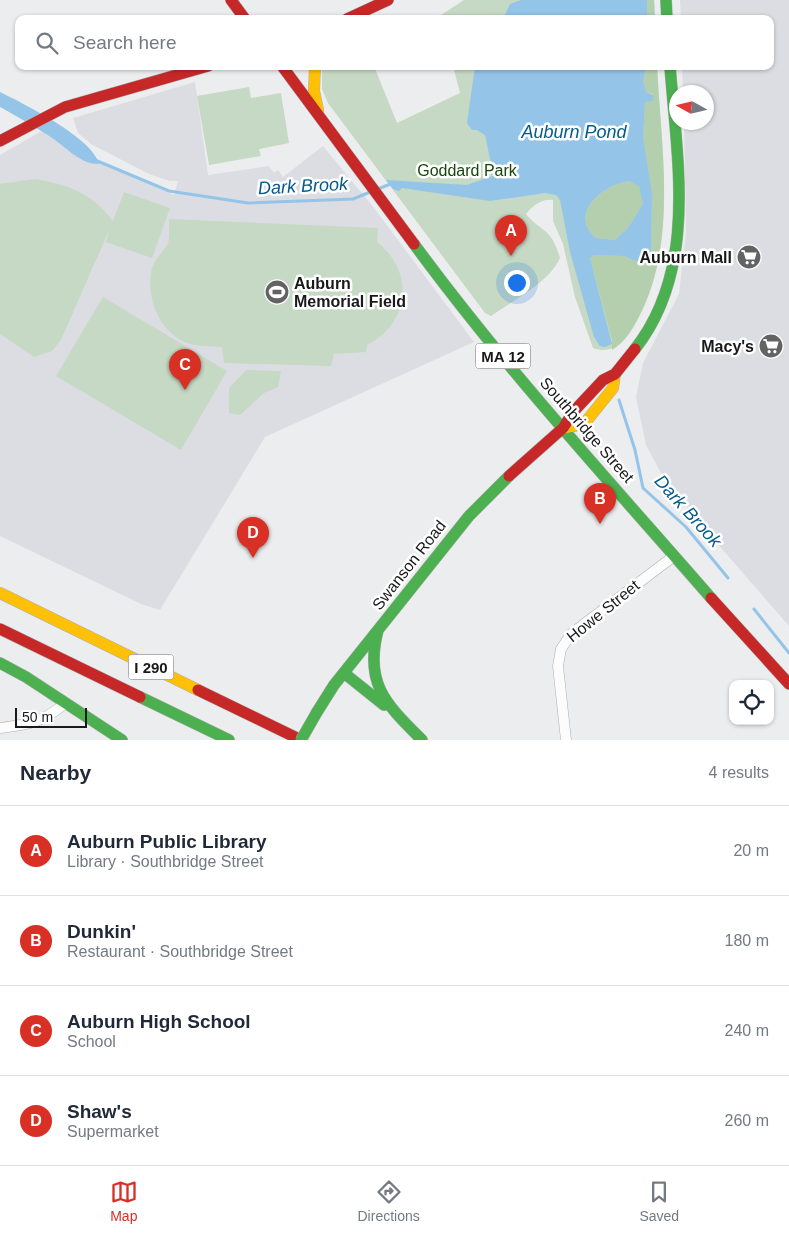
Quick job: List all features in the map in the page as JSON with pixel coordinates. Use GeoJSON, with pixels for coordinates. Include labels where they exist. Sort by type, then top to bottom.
{"type":"FeatureCollection","features":[{"type":"Feature","properties":{"kind":"main road"},"geometry":{"type":"LineString","coordinates":[[231,0],[242,15]]}},
{"type":"Feature","properties":{"kind":"main road"},"geometry":{"type":"LineString","coordinates":[[355,15],[388,0]]}},
{"type":"Feature","properties":{"kind":"main road"},"geometry":{"type":"LineString","coordinates":[[666,0],[667,15]]}},
{"type":"Feature","properties":{"kind":"main road"},"geometry":{"type":"LineString","coordinates":[[0,141],[48,114],[65,107],[194,70]]}},
{"type":"Feature","properties":{"kind":"main road","name":"Southbridge Street"},"geometry":{"type":"LineString","coordinates":[[285,70],[443,284],[563,428],[789,684]]}},
{"type":"Feature","properties":{"kind":"main road"},"geometry":{"type":"LineString","coordinates":[[315,70],[314,91],[320,115]]}},
{"type":"Feature","properties":{"kind":"main road"},"geometry":{"type":"LineString","coordinates":[[563,428],[584,424],[613,388],[615,374],[652,326],[664,300],[674,264],[678,202],[670,70]]}},
{"type":"Feature","properties":{"kind":"main road","name":"Swanson Road"},"geometry":{"type":"LineString","coordinates":[[301,740],[317,712],[344,673],[475,510],[563,428]]}},
{"type":"Feature","properties":{"kind":"main road","name":"I 290"},"geometry":{"type":"LineString","coordinates":[[0,593],[301,740]]}},
{"type":"Feature","properties":{"kind":"main road","name":"I 290"},"geometry":{"type":"LineString","coordinates":[[0,629],[229,740]]}},
{"type":"Feature","properties":{"kind":"main road"},"geometry":{"type":"LineString","coordinates":[[378,630],[371,655],[372,670],[379,690],[399,717]]}},
{"type":"Feature","properties":{"kind":"main road"},"geometry":{"type":"LineString","coordinates":[[0,663],[122,740]]}},
{"type":"Feature","properties":{"kind":"main road"},"geometry":{"type":"LineString","coordinates":[[344,673],[399,717],[422,740]]}},
{"type":"Feature","properties":{"kind":"street","name":"Howe Street"},"geometry":{"type":"LineString","coordinates":[[566,740],[558,668],[559,655],[565,641],[597,613],[674,556]]}},
{"type":"Feature","properties":{"kind":"street"},"geometry":{"type":"LineString","coordinates":[[0,728],[35,723],[44,719],[66,703]]}},
{"type":"Feature","properties":{"kind":"shaded area"},"geometry":{"type":"Polygon","coordinates":[[[680,0],[789,0],[789,626],[669,488],[646,445],[636,397],[643,363],[679,294],[686,231],[684,130],[714,130],[714,85],[683,85],[682,70],[774,70],[774,15],[681,15],[680,0]]]}},
{"type":"Feature","properties":{"kind":"shaded area"},"geometry":{"type":"Polygon","coordinates":[[[195,82],[208,175],[269,166],[274,173],[278,170],[283,177],[323,146],[374,208],[474,342],[265,437],[160,610],[141,604],[0,536],[0,155],[52,125],[94,161],[174,195],[178,181],[170,181],[149,174],[91,144],[78,133],[73,118],[195,82]]]}},
{"type":"Feature","properties":{"kind":"green space"},"geometry":{"type":"Polygon","coordinates":[[[464,0],[654,0],[655,15],[441,15],[464,0]]]}},
{"type":"Feature","properties":{"kind":"green space"},"geometry":{"type":"Polygon","coordinates":[[[647,0],[654,0],[655,15],[647,15],[647,0]]]}},
{"type":"Feature","properties":{"kind":"green space","name":"Goddard Park"},"geometry":{"type":"Polygon","coordinates":[[[322,70],[376,70],[397,123],[460,93],[454,70],[657,70],[664,167],[662,234],[657,266],[648,298],[633,328],[621,343],[606,350],[593,348],[575,297],[563,244],[553,221],[553,200],[545,200],[538,203],[526,214],[550,236],[557,248],[560,258],[555,267],[539,283],[520,297],[491,316],[485,313],[328,103],[322,89],[322,70]]]}},
{"type":"Feature","properties":{"kind":"green space"},"geometry":{"type":"Polygon","coordinates":[[[645,70],[657,70],[663,162],[663,227],[658,259],[650,289],[638,318],[624,340],[612,350],[612,340],[590,258],[594,255],[624,256],[650,262],[652,193],[643,137],[645,101],[653,94],[646,92],[643,82],[645,70]]]}},
{"type":"Feature","properties":{"kind":"green space"},"geometry":{"type":"Polygon","coordinates":[[[249,87],[251,98],[281,93],[289,143],[259,149],[261,156],[209,165],[197,96],[249,87]]]}},
{"type":"Feature","properties":{"kind":"green space"},"geometry":{"type":"Polygon","coordinates":[[[35,179],[69,187],[79,192],[97,204],[113,221],[124,192],[170,208],[152,258],[106,242],[110,228],[61,340],[52,351],[34,357],[0,334],[0,184],[35,179]]]}},
{"type":"Feature","properties":{"kind":"green space"},"geometry":{"type":"Polygon","coordinates":[[[629,181],[639,185],[643,204],[628,228],[615,240],[596,238],[588,229],[587,210],[600,194],[620,183],[629,181]]]}},
{"type":"Feature","properties":{"kind":"green space","name":"Auburn Memorial Field"},"geometry":{"type":"Polygon","coordinates":[[[169,219],[378,228],[377,242],[389,254],[398,268],[402,282],[399,311],[392,324],[367,345],[366,352],[334,354],[331,366],[224,363],[222,347],[198,346],[175,337],[162,322],[153,303],[150,283],[151,273],[156,260],[168,243],[169,219]]]}},
{"type":"Feature","properties":{"kind":"green space"},"geometry":{"type":"Polygon","coordinates":[[[103,297],[227,371],[181,450],[56,376],[103,297]]]}},
{"type":"Feature","properties":{"kind":"green space"},"geometry":{"type":"Polygon","coordinates":[[[246,370],[281,371],[278,387],[264,393],[240,415],[229,413],[229,388],[246,370]]]}},
{"type":"Feature","properties":{"kind":"water"},"geometry":{"type":"Polygon","coordinates":[[[521,0],[647,0],[647,15],[505,15],[510,4],[521,0]]]}},
{"type":"Feature","properties":{"kind":"water","name":"Auburn Pond"},"geometry":{"type":"Polygon","coordinates":[[[474,70],[645,70],[643,82],[646,92],[654,96],[652,101],[645,102],[643,137],[652,193],[650,262],[644,264],[624,256],[594,255],[590,258],[612,344],[605,347],[600,346],[594,337],[570,252],[560,200],[556,195],[545,193],[490,201],[402,188],[399,191],[393,189],[386,180],[467,185],[498,174],[496,167],[490,159],[485,135],[477,130],[472,130],[467,123],[474,70]],[[629,181],[619,183],[600,194],[592,202],[587,210],[585,219],[588,229],[596,238],[615,240],[628,228],[643,204],[639,186],[629,181]]]}},
{"type":"Feature","properties":{"kind":"water"},"geometry":{"type":"Polygon","coordinates":[[[0,92],[40,113],[71,133],[94,154],[99,164],[86,162],[42,131],[0,107],[0,92]]]}},
{"type":"Feature","properties":{"kind":"waterway","name":"Dark Brook"},"geometry":{"type":"LineString","coordinates":[[95,160],[169,191],[248,203],[353,199],[370,192]]}},
{"type":"Feature","properties":{"kind":"waterway","name":"Dark Brook"},"geometry":{"type":"LineString","coordinates":[[378,189],[393,183]]}},
{"type":"Feature","properties":{"kind":"waterway","name":"Dark Brook"},"geometry":{"type":"LineString","coordinates":[[619,400],[635,450],[643,488],[686,527],[728,578]]}},
{"type":"Feature","properties":{"kind":"waterway","name":"Dark Brook"},"geometry":{"type":"LineString","coordinates":[[754,609],[789,653]]}},
{"type":"Feature","properties":{"kind":"traffic: fast"},"geometry":{"type":"LineString","coordinates":[[666,0],[667,15]]}},
{"type":"Feature","properties":{"kind":"traffic: fast"},"geometry":{"type":"LineString","coordinates":[[635,349],[655,318],[668,284],[676,249],[679,213],[679,176],[670,70]]}},
{"type":"Feature","properties":{"kind":"traffic: fast"},"geometry":{"type":"LineString","coordinates":[[414,244],[521,380],[711,598]]}},
{"type":"Feature","properties":{"kind":"traffic: fast"},"geometry":{"type":"LineString","coordinates":[[317,712],[334,685],[469,516],[509,476]]}},
{"type":"Feature","properties":{"kind":"traffic: fast"},"geometry":{"type":"LineString","coordinates":[[378,630],[374,649],[374,665],[376,679],[381,692],[398,715],[422,740]]}},
{"type":"Feature","properties":{"kind":"traffic: fast"},"geometry":{"type":"LineString","coordinates":[[0,663],[26,677],[122,740]]}},
{"type":"Feature","properties":{"kind":"traffic: fast"},"geometry":{"type":"LineString","coordinates":[[344,673],[384,705]]}},
{"type":"Feature","properties":{"kind":"traffic: fast"},"geometry":{"type":"LineString","coordinates":[[140,697],[229,740]]}},
{"type":"Feature","properties":{"kind":"traffic: fast"},"geometry":{"type":"LineString","coordinates":[[301,740],[317,712]]}},
{"type":"Feature","properties":{"kind":"traffic: slow"},"geometry":{"type":"LineString","coordinates":[[315,70],[314,91],[318,110]]}},
{"type":"Feature","properties":{"kind":"traffic: slow"},"geometry":{"type":"LineString","coordinates":[[563,428],[584,424],[613,388],[615,374]]}},
{"type":"Feature","properties":{"kind":"traffic: slow"},"geometry":{"type":"LineString","coordinates":[[0,593],[198,690]]}},
{"type":"Feature","properties":{"kind":"traffic: jam"},"geometry":{"type":"LineString","coordinates":[[231,0],[242,15]]}},
{"type":"Feature","properties":{"kind":"traffic: jam"},"geometry":{"type":"LineString","coordinates":[[356,15],[388,0]]}},
{"type":"Feature","properties":{"kind":"traffic: jam"},"geometry":{"type":"LineString","coordinates":[[0,141],[65,107],[194,70]]}},
{"type":"Feature","properties":{"kind":"traffic: jam"},"geometry":{"type":"LineString","coordinates":[[285,70],[414,244]]}},
{"type":"Feature","properties":{"kind":"traffic: jam"},"geometry":{"type":"LineString","coordinates":[[509,476],[563,428],[574,411],[603,380],[615,374],[635,349]]}},
{"type":"Feature","properties":{"kind":"traffic: jam"},"geometry":{"type":"LineString","coordinates":[[711,598],[789,684]]}},
{"type":"Feature","properties":{"kind":"traffic: jam"},"geometry":{"type":"LineString","coordinates":[[0,629],[140,697]]}},
{"type":"Feature","properties":{"kind":"traffic: jam"},"geometry":{"type":"LineString","coordinates":[[198,690],[301,740]]}},
{"type":"Feature","properties":{"kind":"place","name":"Auburn Public Library"},"geometry":{"type":"Point","coordinates":[511,256]}},
{"type":"Feature","properties":{"kind":"place","name":"Auburn Mall"},"geometry":{"type":"Point","coordinates":[749,257]}},
{"type":"Feature","properties":{"kind":"place","name":"Auburn Memorial Field"},"geometry":{"type":"Point","coordinates":[277,292]}},
{"type":"Feature","properties":{"kind":"place","name":"Macy's"},"geometry":{"type":"Point","coordinates":[771,346]}},
{"type":"Feature","properties":{"kind":"place","name":"Auburn High School"},"geometry":{"type":"Point","coordinates":[185,390]}},
{"type":"Feature","properties":{"kind":"place","name":"Dunkin'"},"geometry":{"type":"Point","coordinates":[600,524]}},
{"type":"Feature","properties":{"kind":"place","name":"Shaw's"},"geometry":{"type":"Point","coordinates":[253,558]}}]}
